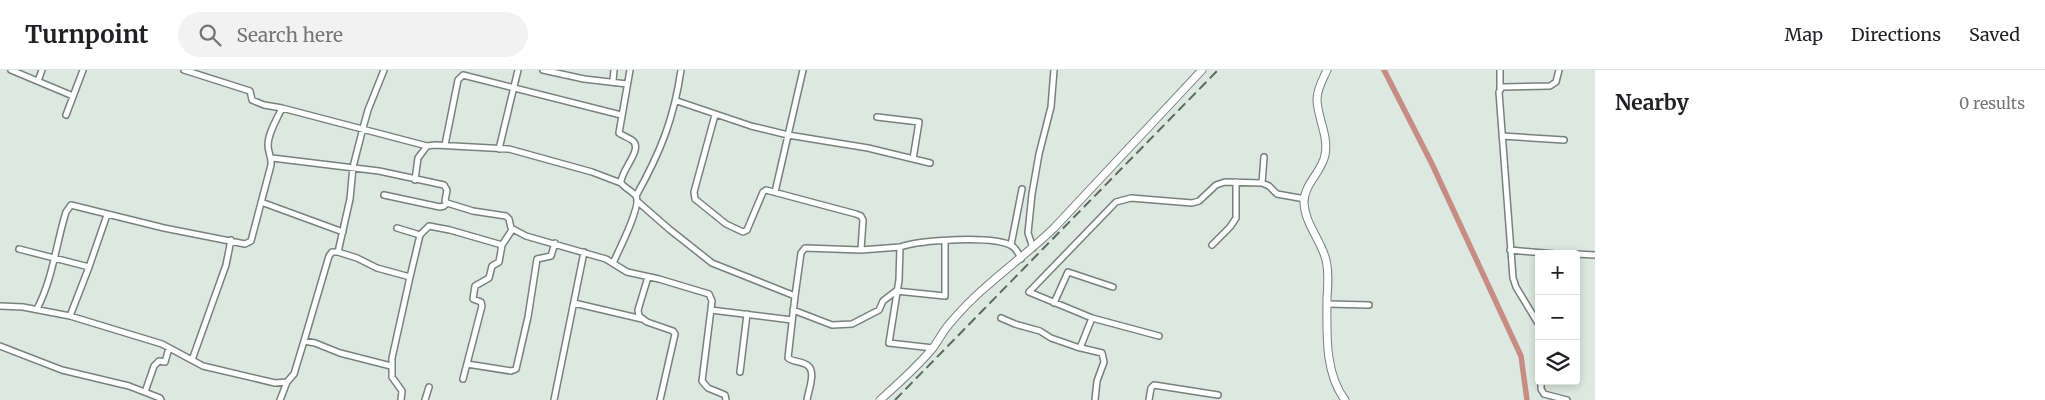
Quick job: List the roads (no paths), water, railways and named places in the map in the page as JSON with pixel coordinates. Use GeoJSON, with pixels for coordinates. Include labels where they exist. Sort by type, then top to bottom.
{"type":"FeatureCollection","features":[{"type":"Feature","properties":{"kind":"street"},"geometry":{"type":"LineString","coordinates":[[12,70],[74,96]]}},
{"type":"Feature","properties":{"kind":"street"},"geometry":{"type":"LineString","coordinates":[[38,80],[42,70]]}},
{"type":"Feature","properties":{"kind":"street"},"geometry":{"type":"LineString","coordinates":[[66,115],[83,70]]}},
{"type":"Feature","properties":{"kind":"street"},"geometry":{"type":"LineString","coordinates":[[184,70],[250,91],[252,100],[256,103],[362,128],[427,146],[445,145],[509,149],[574,167],[621,183],[669,229],[712,263],[795,296]]}},
{"type":"Feature","properties":{"kind":"street"},"geometry":{"type":"LineString","coordinates":[[338,252],[350,199],[353,167],[362,128],[384,70]]}},
{"type":"Feature","properties":{"kind":"street"},"geometry":{"type":"LineString","coordinates":[[498,149],[518,70]]}},
{"type":"Feature","properties":{"kind":"street"},"geometry":{"type":"LineString","coordinates":[[543,70],[584,79],[627,84]]}},
{"type":"Feature","properties":{"kind":"street"},"geometry":{"type":"LineString","coordinates":[[613,81],[614,70]]}},
{"type":"Feature","properties":{"kind":"street"},"geometry":{"type":"LineString","coordinates":[[621,183],[623,173],[635,154],[636,146],[634,142],[619,133],[630,70]]}},
{"type":"Feature","properties":{"kind":"street"},"geometry":{"type":"LineString","coordinates":[[613,263],[636,211],[636,199],[660,152],[677,101],[681,70]]}},
{"type":"Feature","properties":{"kind":"street"},"geometry":{"type":"LineString","coordinates":[[775,192],[803,70]]}},
{"type":"Feature","properties":{"kind":"street"},"geometry":{"type":"LineString","coordinates":[[1033,248],[1028,233],[1032,194],[1039,154],[1051,107],[1054,70]]}},
{"type":"Feature","properties":{"kind":"street"},"geometry":{"type":"LineString","coordinates":[[880,400],[911,373],[933,348],[952,321],[985,288],[1033,248],[1202,70]]}},
{"type":"Feature","properties":{"kind":"street"},"geometry":{"type":"LineString","coordinates":[[1327,70],[1317,96],[1326,154],[1304,203],[1310,224],[1326,259],[1328,278],[1327,323],[1331,372],[1336,388],[1345,400]]}},
{"type":"Feature","properties":{"kind":"street"},"geometry":{"type":"LineString","coordinates":[[1500,70],[1502,136],[1510,250],[1516,287],[1535,318]]}},
{"type":"Feature","properties":{"kind":"street"},"geometry":{"type":"LineString","coordinates":[[1500,89],[1550,86],[1556,82],[1558,70]]}},
{"type":"Feature","properties":{"kind":"street"},"geometry":{"type":"LineString","coordinates":[[445,145],[458,80],[463,75],[621,115]]}},
{"type":"Feature","properties":{"kind":"street"},"geometry":{"type":"LineString","coordinates":[[677,101],[715,115],[788,135],[868,148],[930,163]]}},
{"type":"Feature","properties":{"kind":"street"},"geometry":{"type":"LineString","coordinates":[[37,309],[55,259],[68,207],[78,206],[107,215],[245,244],[250,241],[272,158],[268,148],[269,141],[282,108]]}},
{"type":"Feature","properties":{"kind":"street"},"geometry":{"type":"LineString","coordinates":[[715,115],[694,192],[696,199],[726,224],[743,232],[747,230],[763,192],[766,190],[861,216],[863,225],[861,250]]}},
{"type":"Feature","properties":{"kind":"street"},"geometry":{"type":"LineString","coordinates":[[877,117],[919,122],[914,159]]}},
{"type":"Feature","properties":{"kind":"street"},"geometry":{"type":"LineString","coordinates":[[1502,136],[1564,140]]}},
{"type":"Feature","properties":{"kind":"street"},"geometry":{"type":"LineString","coordinates":[[415,180],[418,158],[427,146]]}},
{"type":"Feature","properties":{"kind":"street"},"geometry":{"type":"LineString","coordinates":[[1262,183],[1264,157]]}},
{"type":"Feature","properties":{"kind":"street"},"geometry":{"type":"LineString","coordinates":[[272,158],[379,171],[444,185],[447,190],[445,201],[447,203]]}},
{"type":"Feature","properties":{"kind":"street"},"geometry":{"type":"LineString","coordinates":[[1159,336],[1092,318],[1030,293],[1030,290],[1116,202],[1131,198],[1192,203],[1199,201],[1220,183],[1236,182],[1262,183],[1269,186],[1277,194],[1305,199]]}},
{"type":"Feature","properties":{"kind":"street"},"geometry":{"type":"LineString","coordinates":[[1212,245],[1236,218],[1236,182]]}},
{"type":"Feature","properties":{"kind":"street"},"geometry":{"type":"LineString","coordinates":[[1011,245],[1022,189]]}},
{"type":"Feature","properties":{"kind":"street"},"geometry":{"type":"LineString","coordinates":[[384,195],[440,206],[444,206],[447,203],[473,211],[506,216],[512,230],[532,238],[606,259],[626,272],[710,294],[712,301],[702,382],[708,388],[725,395],[726,400]]}},
{"type":"Feature","properties":{"kind":"street"},"geometry":{"type":"LineString","coordinates":[[260,202],[342,232]]}},
{"type":"Feature","properties":{"kind":"street"},"geometry":{"type":"LineString","coordinates":[[70,316],[90,268],[107,215]]}},
{"type":"Feature","properties":{"kind":"street"},"geometry":{"type":"LineString","coordinates":[[401,400],[402,391],[399,384],[394,382],[393,351],[420,235],[429,226],[434,226],[502,245]]}},
{"type":"Feature","properties":{"kind":"street"},"geometry":{"type":"LineString","coordinates":[[397,228],[420,235]]}},
{"type":"Feature","properties":{"kind":"street"},"geometry":{"type":"LineString","coordinates":[[463,379],[482,306],[481,302],[473,299],[475,286],[489,278],[492,266],[499,262],[502,245],[512,230]]}},
{"type":"Feature","properties":{"kind":"street"},"geometry":{"type":"LineString","coordinates":[[192,360],[226,265],[231,240]]}},
{"type":"Feature","properties":{"kind":"street"},"geometry":{"type":"LineString","coordinates":[[807,400],[812,374],[811,369],[807,365],[788,358],[802,250],[861,250],[900,247],[911,243],[984,240],[1011,245],[1016,249],[1021,259]]}},
{"type":"Feature","properties":{"kind":"street"},"geometry":{"type":"LineString","coordinates":[[793,310],[832,325],[852,324],[879,310],[883,301],[896,291],[945,296],[945,242]]}},
{"type":"Feature","properties":{"kind":"street"},"geometry":{"type":"LineString","coordinates":[[467,364],[511,371],[516,369],[528,317],[537,259],[551,256],[555,243]]}},
{"type":"Feature","properties":{"kind":"street"},"geometry":{"type":"LineString","coordinates":[[900,247],[899,280],[889,343],[933,348]]}},
{"type":"Feature","properties":{"kind":"street"},"geometry":{"type":"LineString","coordinates":[[19,249],[90,268]]}},
{"type":"Feature","properties":{"kind":"street"},"geometry":{"type":"LineString","coordinates":[[1510,250],[1535,252]]}},
{"type":"Feature","properties":{"kind":"street"},"geometry":{"type":"LineString","coordinates":[[280,400],[287,382],[294,374],[329,256],[332,252],[357,258],[376,268],[410,277]]}},
{"type":"Feature","properties":{"kind":"street"},"geometry":{"type":"LineString","coordinates":[[554,400],[584,252]]}},
{"type":"Feature","properties":{"kind":"street"},"geometry":{"type":"LineString","coordinates":[[1580,254],[1595,255]]}},
{"type":"Feature","properties":{"kind":"street"},"geometry":{"type":"LineString","coordinates":[[1054,303],[1068,272],[1113,287]]}},
{"type":"Feature","properties":{"kind":"street"},"geometry":{"type":"LineString","coordinates":[[642,319],[638,316],[638,310],[648,277]]}},
{"type":"Feature","properties":{"kind":"street"},"geometry":{"type":"LineString","coordinates":[[574,303],[642,319],[673,331],[675,334],[660,400]]}},
{"type":"Feature","properties":{"kind":"street"},"geometry":{"type":"LineString","coordinates":[[1327,304],[1369,305]]}},
{"type":"Feature","properties":{"kind":"street"},"geometry":{"type":"LineString","coordinates":[[0,306],[37,309],[70,316],[136,335],[169,348],[202,366],[275,383],[287,382]]}},
{"type":"Feature","properties":{"kind":"street"},"geometry":{"type":"LineString","coordinates":[[711,310],[792,320]]}},
{"type":"Feature","properties":{"kind":"street"},"geometry":{"type":"LineString","coordinates":[[740,372],[747,314]]}},
{"type":"Feature","properties":{"kind":"street"},"geometry":{"type":"LineString","coordinates":[[1001,318],[1040,331],[1050,338],[1104,355],[1104,362],[1097,381],[1095,400]]}},
{"type":"Feature","properties":{"kind":"street"},"geometry":{"type":"LineString","coordinates":[[1080,348],[1092,318]]}},
{"type":"Feature","properties":{"kind":"street"},"geometry":{"type":"LineString","coordinates":[[304,341],[340,353],[392,366]]}},
{"type":"Feature","properties":{"kind":"street"},"geometry":{"type":"LineString","coordinates":[[0,346],[62,370],[120,384],[161,400]]}},
{"type":"Feature","properties":{"kind":"street"},"geometry":{"type":"LineString","coordinates":[[148,395],[154,366],[159,361],[165,362],[169,348]]}},
{"type":"Feature","properties":{"kind":"street"},"geometry":{"type":"LineString","coordinates":[[1149,400],[1151,388],[1154,385],[1218,394]]}},
{"type":"Feature","properties":{"kind":"street"},"geometry":{"type":"LineString","coordinates":[[1541,385],[1544,394],[1567,400]]}},
{"type":"Feature","properties":{"kind":"street"},"geometry":{"type":"LineString","coordinates":[[425,400],[429,387]]}},
{"type":"Feature","properties":{"kind":"waterway"},"geometry":{"type":"LineString","coordinates":[[1384,70],[1432,164],[1521,356],[1527,400]]}},
{"type":"Feature","properties":{"kind":"railway"},"geometry":{"type":"LineString","coordinates":[[895,400],[1218,70]]}}]}
